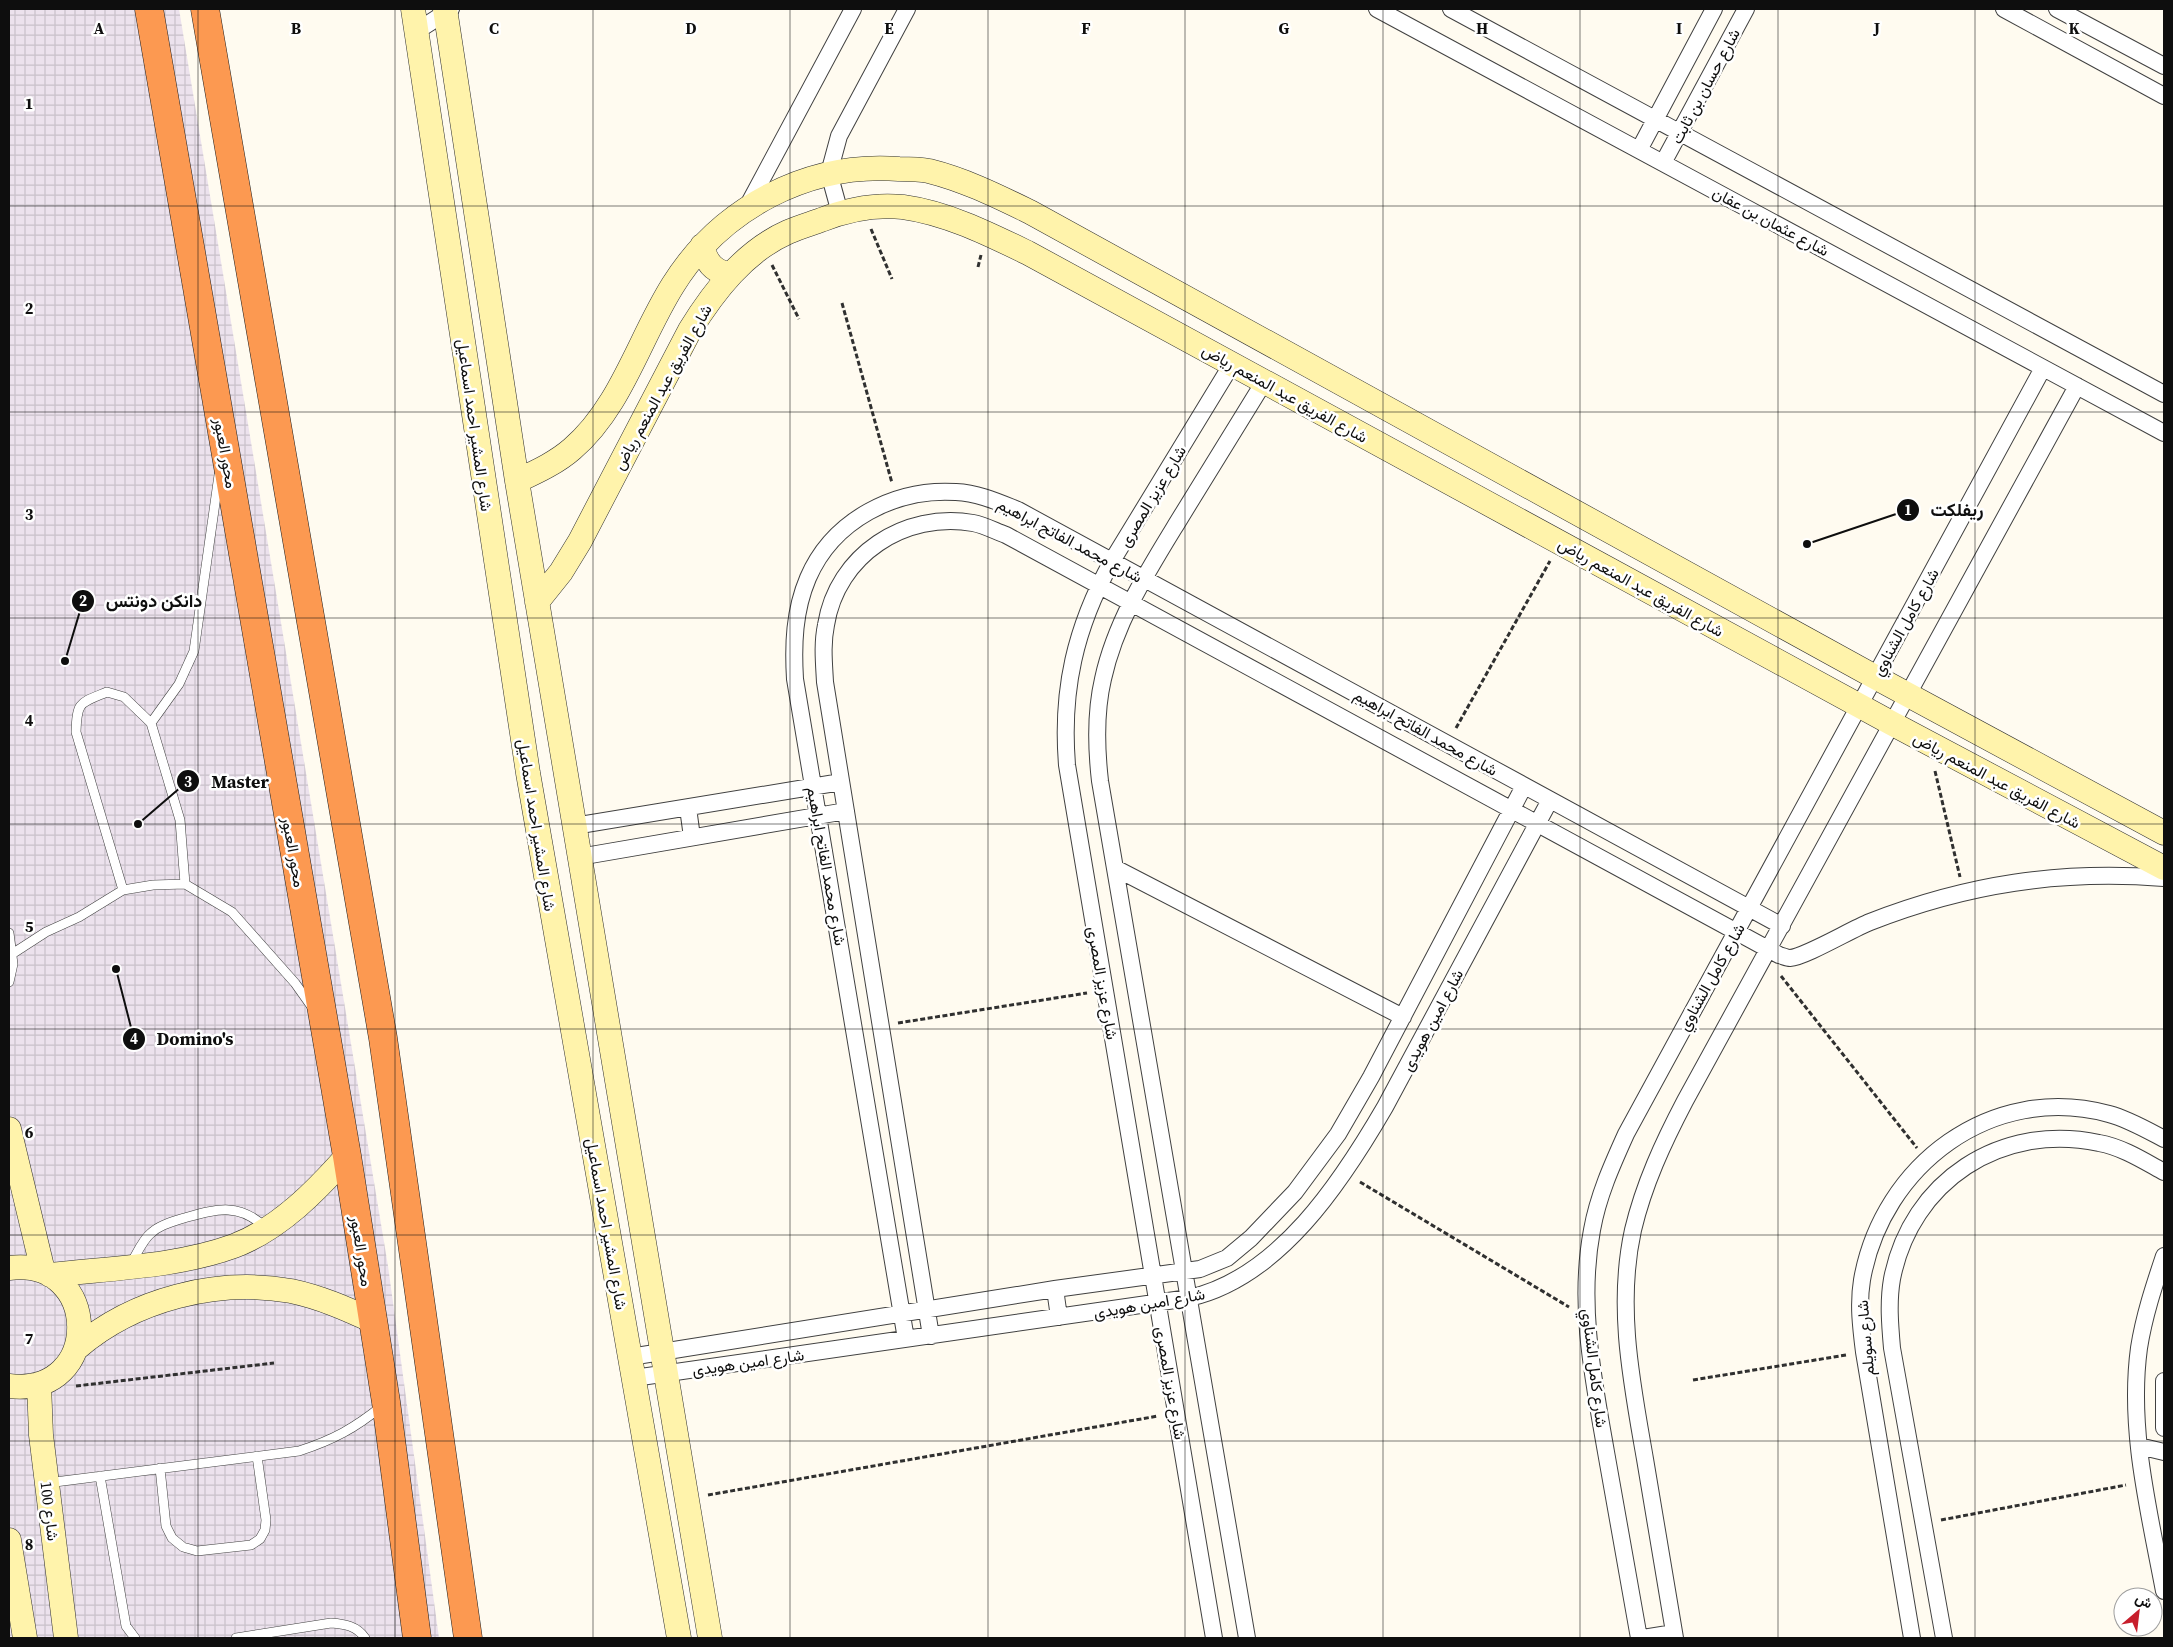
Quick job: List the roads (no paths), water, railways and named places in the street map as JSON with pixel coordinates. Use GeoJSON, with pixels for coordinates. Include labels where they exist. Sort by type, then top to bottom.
{"type":"FeatureCollection","features":[{"type":"Feature","properties":{"kind":"highway","name":"محور العبور"},"geometry":{"type":"LineString","coordinates":[[149,9],[324,1022],[386,1402],[417,1638]]}},
{"type":"Feature","properties":{"kind":"highway"},"geometry":{"type":"LineString","coordinates":[[205,9],[383,1038],[468,1638]]}},
{"type":"Feature","properties":{"kind":"street"},"geometry":{"type":"LineString","coordinates":[[746,208],[853,9]]}},
{"type":"Feature","properties":{"kind":"street"},"geometry":{"type":"LineString","coordinates":[[851,210],[829,173],[839,136],[907,9]]}},
{"type":"Feature","properties":{"kind":"street","name":"شارع عثمان بن عفان"},"geometry":{"type":"LineString","coordinates":[[1377,9],[2164,433]]}},
{"type":"Feature","properties":{"kind":"street"},"geometry":{"type":"LineString","coordinates":[[1451,9],[2164,394]]}},
{"type":"Feature","properties":{"kind":"street","name":"شارع حسان بن ثابت"},"geometry":{"type":"LineString","coordinates":[[1639,150],[1714,9]]}},
{"type":"Feature","properties":{"kind":"street","name":"شارع حسان بن ثابت"},"geometry":{"type":"LineString","coordinates":[[1664,163],[1746,9]]}},
{"type":"Feature","properties":{"kind":"street"},"geometry":{"type":"LineString","coordinates":[[2004,9],[2164,96]]}},
{"type":"Feature","properties":{"kind":"street"},"geometry":{"type":"LineString","coordinates":[[2057,9],[2164,66]]}},
{"type":"Feature","properties":{"kind":"street"},"geometry":{"type":"LineString","coordinates":[[415,20],[447,10]]}},
{"type":"Feature","properties":{"kind":"street","name":"شارع المشير احمد اسماعيل"},"geometry":{"type":"LineString","coordinates":[[447,10],[517,481],[710,1638]]}},
{"type":"Feature","properties":{"kind":"street","name":"شارع المشير احمد اسماعيل"},"geometry":{"type":"LineString","coordinates":[[415,20],[528,773],[678,1638]]}},
{"type":"Feature","properties":{"kind":"street","name":"شارع الفريق عبد المنعم رياض"},"geometry":{"type":"LineString","coordinates":[[517,481],[546,467],[572,449],[595,426],[614,396],[673,284],[702,246],[718,230],[746,208],[782,188],[829,173],[874,167],[927,171],[979,186],[1039,217],[1875,677],[2164,833]]}},
{"type":"Feature","properties":{"kind":"street","name":"شارع الفريق عبد المنعم رياض"},"geometry":{"type":"LineString","coordinates":[[537,602],[561,572],[580,541],[690,330],[708,300],[731,274],[762,247],[788,232],[851,210],[902,207],[948,218],[985,232],[1028,253],[1892,724],[2164,868]]}},
{"type":"Feature","properties":{"kind":"street"},"geometry":{"type":"LineString","coordinates":[[702,246],[705,258],[714,268],[722,273],[731,274]]}},
{"type":"Feature","properties":{"kind":"street","name":"شارع عزيز المصرى"},"geometry":{"type":"LineString","coordinates":[[1214,1638],[1104,991],[1064,737],[1068,680],[1074,652],[1100,585],[1112,561],[1232,364]]}},
{"type":"Feature","properties":{"kind":"street","name":"شارع كامل الشناوي"},"geometry":{"type":"LineString","coordinates":[[1639,1638],[1594,1381],[1587,1317],[1586,1279],[1592,1229],[1605,1180],[1630,1125],[2044,368]]}},
{"type":"Feature","properties":{"kind":"street","name":"شارع عزيز المصرى"},"geometry":{"type":"LineString","coordinates":[[1247,1638],[1115,868],[1096,746],[1097,712],[1103,677],[1131,602],[1264,382]]}},
{"type":"Feature","properties":{"kind":"street"},"geometry":{"type":"LineString","coordinates":[[1643,1638],[1675,1636],[1630,1371],[1626,1325],[1628,1269],[1633,1232],[1645,1186],[1663,1143],[2077,386]]}},
{"type":"Feature","properties":{"kind":"street","name":"شارع محمد الفاتح ابراهيم"},"geometry":{"type":"LineString","coordinates":[[906,1339],[795,680],[794,636],[798,613],[808,578],[827,547],[853,521],[874,508],[896,498],[927,492],[957,492],[984,496],[1018,510],[1782,926]]}},
{"type":"Feature","properties":{"kind":"street","name":"شارع محمد الفاتح ابراهيم"},"geometry":{"type":"LineString","coordinates":[[931,1336],[825,682],[823,653],[826,624],[836,592],[849,571],[878,542],[908,527],[941,521],[974,523],[1006,534],[1736,932],[1768,953],[1790,958],[1853,928],[1907,907],[1963,891],[2018,881],[2073,876],[2129,875],[2164,878]]}},
{"type":"Feature","properties":{"kind":"street"},"geometry":{"type":"LineString","coordinates":[[574,826],[841,782]]}},
{"type":"Feature","properties":{"kind":"street","name":"شارع امين هويدى"},"geometry":{"type":"LineString","coordinates":[[632,1368],[902,1314],[1055,1289],[1185,1271],[1214,1264],[1238,1250],[1295,1192],[1338,1134],[1371,1077],[1524,786]]}},
{"type":"Feature","properties":{"kind":"street","name":"شارع امين هويدى"},"geometry":{"type":"LineString","coordinates":[[663,1363],[931,1336],[1157,1303],[1209,1293],[1248,1272],[1281,1246],[1326,1196],[1344,1172],[1385,1107],[1550,800]]}},
{"type":"Feature","properties":{"kind":"street"},"geometry":{"type":"LineString","coordinates":[[688,808],[692,837]]}},
{"type":"Feature","properties":{"kind":"street"},"geometry":{"type":"LineString","coordinates":[[579,857],[846,811]]}},
{"type":"Feature","properties":{"kind":"street"},"geometry":{"type":"LineString","coordinates":[[1115,868],[1403,1017]]}},
{"type":"Feature","properties":{"kind":"street","name":"شارع سويلم"},"geometry":{"type":"LineString","coordinates":[[1912,1638],[1859,1313],[1861,1282],[1868,1252],[1879,1224],[1894,1198],[1916,1169],[1942,1146],[1972,1128],[2005,1115],[2040,1108],[2075,1108],[2110,1114],[2164,1139]]}},
{"type":"Feature","properties":{"kind":"street"},"geometry":{"type":"LineString","coordinates":[[9,1129],[46,1273]]}},
{"type":"Feature","properties":{"kind":"street","name":"شارع سويلم"},"geometry":{"type":"LineString","coordinates":[[1944,1638],[1892,1348],[1889,1313],[1892,1280],[1902,1246],[1917,1216],[1938,1189],[1965,1166],[1996,1150],[2030,1140],[2065,1138],[2100,1143],[2131,1154],[2164,1172]]}},
{"type":"Feature","properties":{"kind":"street"},"geometry":{"type":"LineString","coordinates":[[46,1273],[171,1262],[205,1255],[236,1245],[266,1229],[296,1207],[316,1189],[346,1156]]}},
{"type":"Feature","properties":{"kind":"street"},"geometry":{"type":"LineString","coordinates":[[886,1219],[912,1216]]}},
{"type":"Feature","properties":{"kind":"street"},"geometry":{"type":"LineString","coordinates":[[2164,1256],[2139,1348],[2136,1389],[2139,1446],[2164,1591]]}},
{"type":"Feature","properties":{"kind":"street"},"geometry":{"type":"LineString","coordinates":[[9,1268],[27,1267],[46,1273],[66,1288],[77,1306],[80,1327],[77,1348],[67,1365],[47,1380],[23,1387],[9,1386]]}},
{"type":"Feature","properties":{"kind":"street"},"geometry":{"type":"LineString","coordinates":[[77,1348],[120,1318],[161,1301],[204,1290],[247,1287],[291,1291],[333,1303],[373,1321]]}},
{"type":"Feature","properties":{"kind":"street"},"geometry":{"type":"LineString","coordinates":[[1055,1289],[1059,1317]]}},
{"type":"Feature","properties":{"kind":"street","name":"شارع 100"},"geometry":{"type":"LineString","coordinates":[[47,1380],[41,1435],[66,1638]]}},
{"type":"Feature","properties":{"kind":"street"},"geometry":{"type":"LineString","coordinates":[[2164,1381],[2164,1428]]}},
{"type":"Feature","properties":{"kind":"street"},"geometry":{"type":"LineString","coordinates":[[2139,1446],[2164,1452]]}},
{"type":"Feature","properties":{"kind":"street"},"geometry":{"type":"LineString","coordinates":[[9,1540],[24,1638]]}},
{"type":"Feature","properties":{"kind":"lane"},"geometry":{"type":"LineString","coordinates":[[151,723],[178,684],[194,651],[224,442]]}},
{"type":"Feature","properties":{"kind":"lane"},"geometry":{"type":"LineString","coordinates":[[123,890],[76,732],[77,711],[86,701],[107,692],[124,697],[151,723],[180,820],[185,884]]}},
{"type":"Feature","properties":{"kind":"lane"},"geometry":{"type":"LineString","coordinates":[[12,954],[46,932],[79,917],[123,890],[153,885],[185,884],[232,912],[294,983],[324,1022]]}},
{"type":"Feature","properties":{"kind":"lane"},"geometry":{"type":"LineString","coordinates":[[9,933],[12,954],[12,970],[9,982]]}},
{"type":"Feature","properties":{"kind":"lane"},"geometry":{"type":"LineString","coordinates":[[130,1266],[149,1234],[159,1227],[207,1212],[220,1209],[239,1211],[257,1219],[266,1229]]}},
{"type":"Feature","properties":{"kind":"lane"},"geometry":{"type":"LineString","coordinates":[[46,1483],[299,1451],[331,1440],[360,1424],[386,1402]]}},
{"type":"Feature","properties":{"kind":"lane"},"geometry":{"type":"LineString","coordinates":[[160,1468],[166,1526],[172,1538],[183,1547],[197,1551],[252,1545],[260,1539],[265,1530],[266,1520],[257,1456]]}},
{"type":"Feature","properties":{"kind":"lane"},"geometry":{"type":"LineString","coordinates":[[100,1476],[126,1626],[135,1638]]}},
{"type":"Feature","properties":{"kind":"lane"},"geometry":{"type":"LineString","coordinates":[[236,1638],[331,1623],[343,1624],[354,1628],[365,1638]]}},
{"type":"Feature","properties":{"kind":"place","name":"ريفلكت"},"geometry":{"type":"Point","coordinates":[1807,544]}},
{"type":"Feature","properties":{"kind":"place","name":"دانكن دونتس"},"geometry":{"type":"Point","coordinates":[65,661]}},
{"type":"Feature","properties":{"kind":"place","name":"Master"},"geometry":{"type":"Point","coordinates":[138,824]}},
{"type":"Feature","properties":{"kind":"place","name":"Domino's"},"geometry":{"type":"Point","coordinates":[116,969]}}]}
